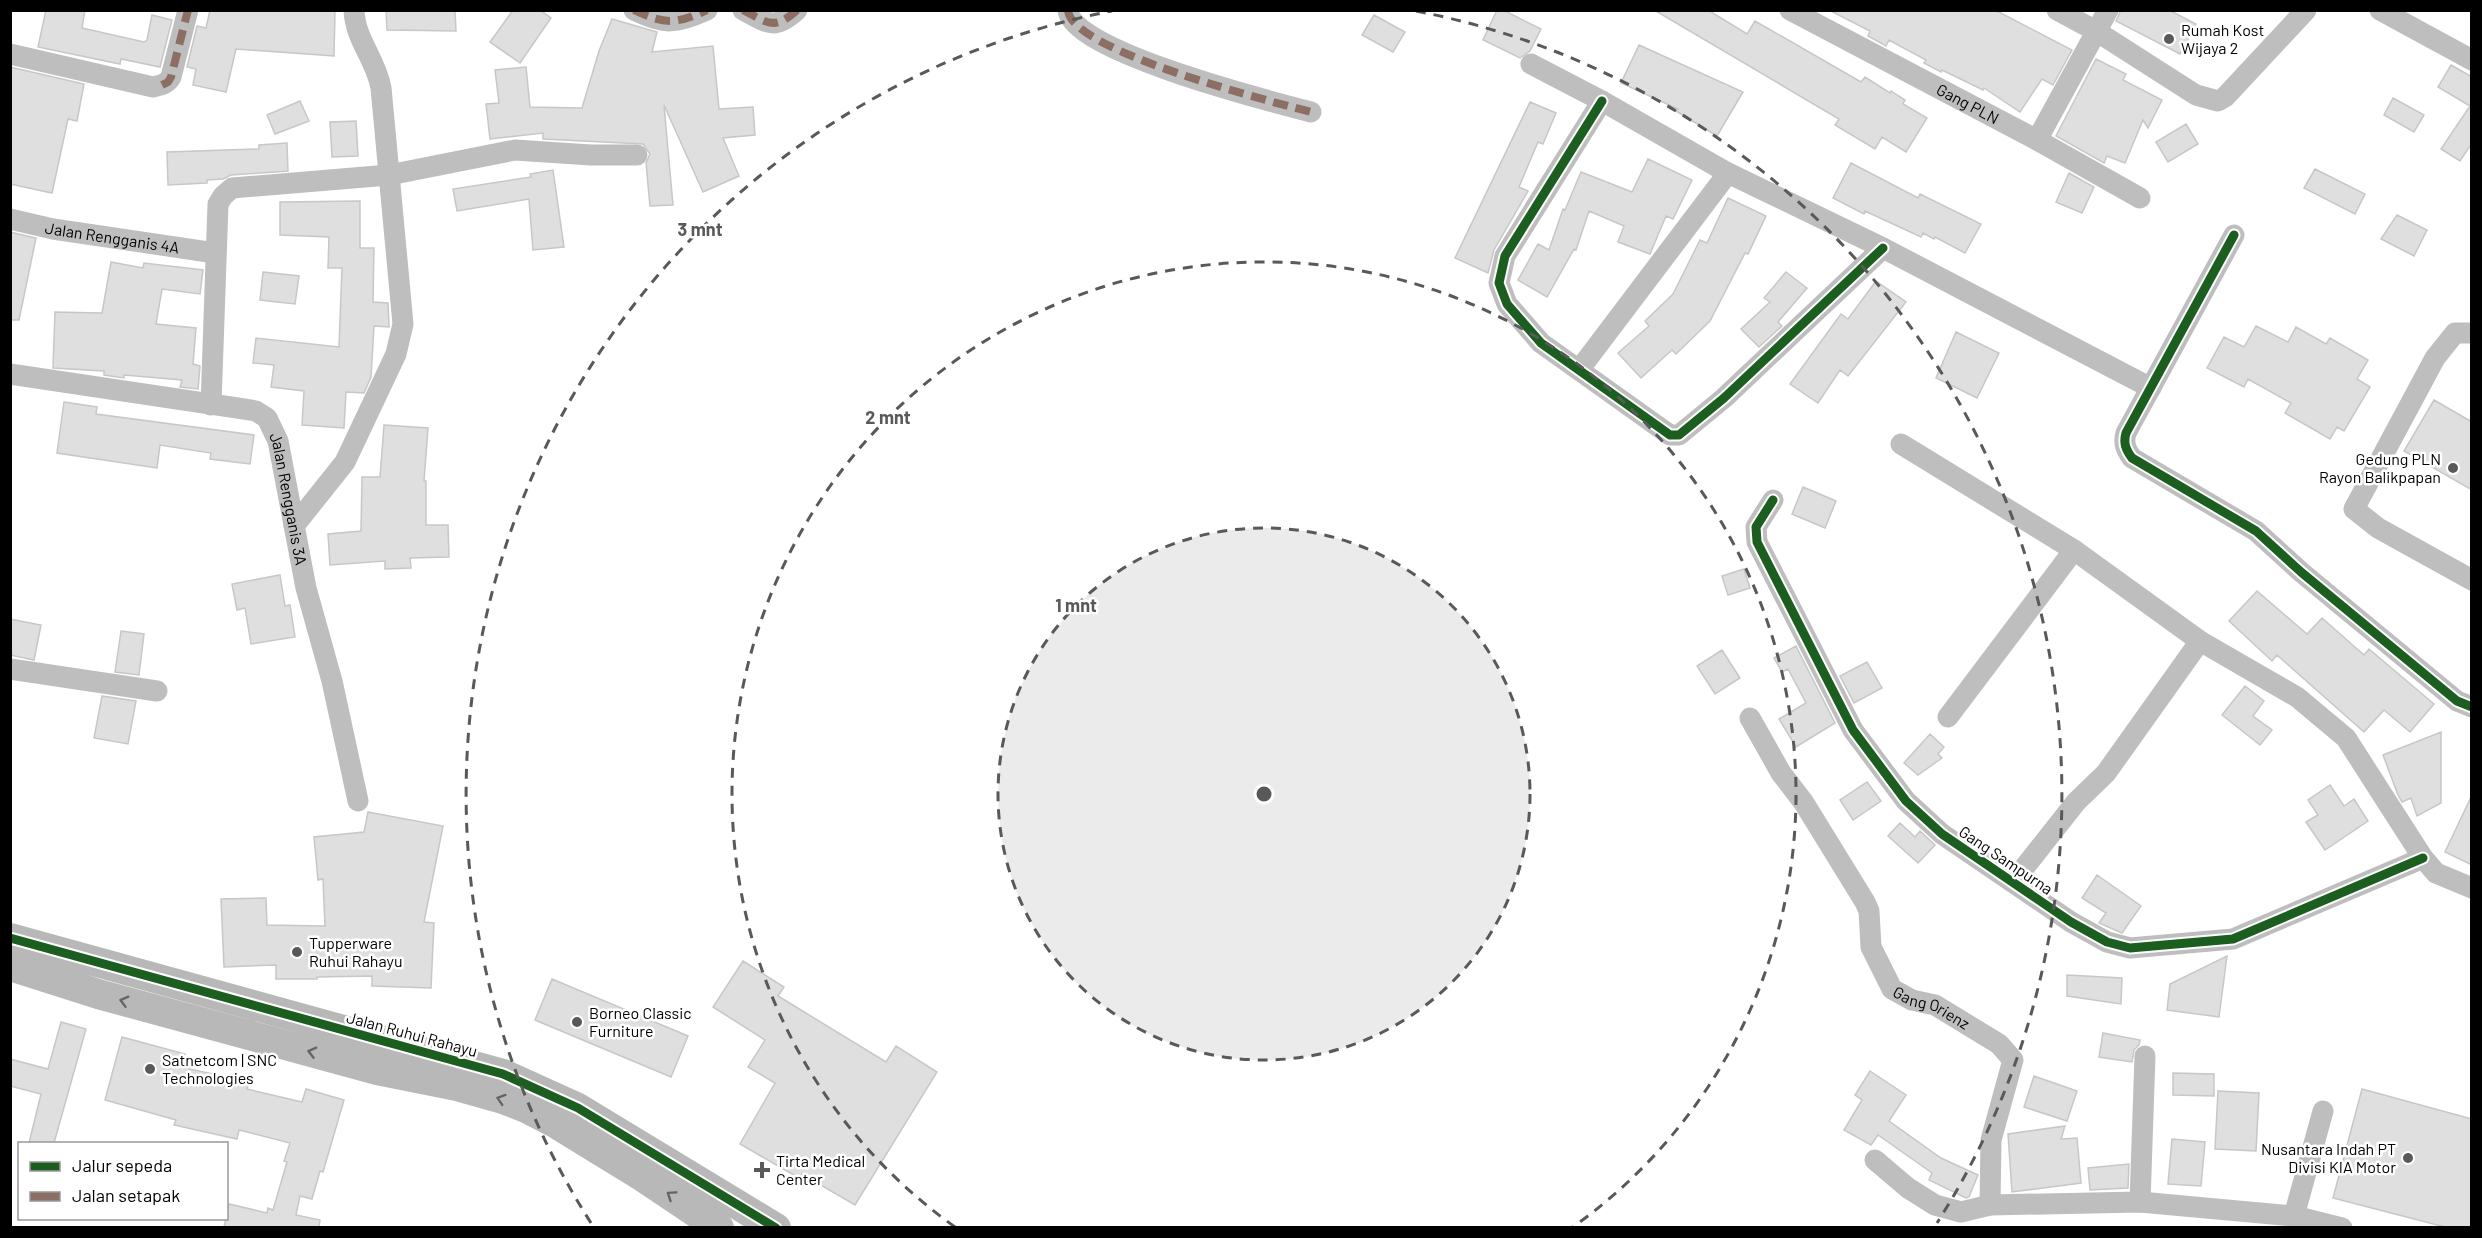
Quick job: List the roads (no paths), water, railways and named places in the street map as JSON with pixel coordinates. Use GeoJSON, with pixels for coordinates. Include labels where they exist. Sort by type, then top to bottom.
{"type":"FeatureCollection","features":[{"type":"Feature","properties":{"kind":"main road","name":"Jalan Ruhui Rahayu"},"geometry":{"type":"LineString","coordinates":[[10,938],[503,1074],[578,1108],[776,1227]]}},
{"type":"Feature","properties":{"kind":"main road"},"geometry":{"type":"LineString","coordinates":[[10,966],[98,994],[366,1067],[457,1086],[503,1099],[555,1123],[643,1176],[719,1227]]}},
{"type":"Feature","properties":{"kind":"street"},"geometry":{"type":"LineString","coordinates":[[10,54],[153,87],[162,85],[168,82],[171,76],[188,10]]}},
{"type":"Feature","properties":{"kind":"street"},"geometry":{"type":"LineString","coordinates":[[294,526],[345,462],[396,354],[403,324],[378,72],[357,33],[354,10]]}},
{"type":"Feature","properties":{"kind":"street"},"geometry":{"type":"LineString","coordinates":[[634,10],[657,21],[675,20],[707,10]]}},
{"type":"Feature","properties":{"kind":"street"},"geometry":{"type":"LineString","coordinates":[[743,10],[775,24],[785,22],[797,10]]}},
{"type":"Feature","properties":{"kind":"street"},"geometry":{"type":"LineString","coordinates":[[1068,10],[1068,16],[1078,28],[1148,63],[1215,86],[1311,112]]}},
{"type":"Feature","properties":{"kind":"street","name":"Gang PLN"},"geometry":{"type":"LineString","coordinates":[[1790,10],[2037,140],[2140,198]]}},
{"type":"Feature","properties":{"kind":"street"},"geometry":{"type":"LineString","coordinates":[[2057,10],[2096,31],[2196,95],[2218,101],[2225,98],[2300,12]]}},
{"type":"Feature","properties":{"kind":"street"},"geometry":{"type":"LineString","coordinates":[[2037,140],[2108,10]]}},
{"type":"Feature","properties":{"kind":"street"},"geometry":{"type":"LineString","coordinates":[[2380,10],[2472,60]]}},
{"type":"Feature","properties":{"kind":"street"},"geometry":{"type":"LineString","coordinates":[[1532,64],[1728,173],[1883,248],[2151,388]]}},
{"type":"Feature","properties":{"kind":"street"},"geometry":{"type":"LineString","coordinates":[[1602,101],[1505,256],[1499,284],[1507,304],[1541,343],[1667,433],[1679,435],[1724,398],[1883,248]]}},
{"type":"Feature","properties":{"kind":"street"},"geometry":{"type":"LineString","coordinates":[[211,405],[218,204],[222,196],[232,188],[388,175],[515,150],[591,155],[637,155]]}},
{"type":"Feature","properties":{"kind":"street"},"geometry":{"type":"LineString","coordinates":[[1579,370],[1728,173]]}},
{"type":"Feature","properties":{"kind":"street","name":"Jalan Rengganis 4A"},"geometry":{"type":"LineString","coordinates":[[10,219],[53,229],[215,253]]}},
{"type":"Feature","properties":{"kind":"street"},"geometry":{"type":"LineString","coordinates":[[2234,235],[2124,439],[2126,450],[2132,458],[2256,531],[2301,572],[2457,701],[2472,707]]}},
{"type":"Feature","properties":{"kind":"street"},"geometry":{"type":"LineString","coordinates":[[2472,333],[2455,333],[2435,358],[2354,509],[2378,528],[2472,580]]}},
{"type":"Feature","properties":{"kind":"street","name":"Jalan Rengganis 3A"},"geometry":{"type":"LineString","coordinates":[[10,374],[256,411],[267,418],[278,441],[306,588],[332,681],[358,801]]}},
{"type":"Feature","properties":{"kind":"street"},"geometry":{"type":"LineString","coordinates":[[1900,444],[2074,550],[2200,641],[2297,697],[2346,738],[2423,858],[2436,873],[2472,888]]}},
{"type":"Feature","properties":{"kind":"street","name":"Gang Sampurna"},"geometry":{"type":"LineString","coordinates":[[1773,500],[1756,527],[1756,542],[1853,730],[1906,801],[1942,834],[2071,922],[2107,942],[2130,948],[2233,939],[2423,858]]}},
{"type":"Feature","properties":{"kind":"street"},"geometry":{"type":"LineString","coordinates":[[1948,717],[2074,550]]}},
{"type":"Feature","properties":{"kind":"street","name":"Gang Sampurna"},"geometry":{"type":"LineString","coordinates":[[2013,882],[2076,802],[2106,773],[2200,641]]}},
{"type":"Feature","properties":{"kind":"street"},"geometry":{"type":"LineString","coordinates":[[10,669],[157,691]]}},
{"type":"Feature","properties":{"kind":"street","name":"Gang Orienz"},"geometry":{"type":"LineString","coordinates":[[1750,718],[1781,773],[1804,803],[1865,902],[1869,911],[1871,947],[1892,989],[1912,1000],[1935,1005],[1999,1044],[2013,1060],[1991,1140],[1990,1205]]}},
{"type":"Feature","properties":{"kind":"street"},"geometry":{"type":"LineString","coordinates":[[2140,1202],[2145,1056]]}},
{"type":"Feature","properties":{"kind":"street"},"geometry":{"type":"LineString","coordinates":[[2294,1216],[2323,1111]]}},
{"type":"Feature","properties":{"kind":"street"},"geometry":{"type":"LineString","coordinates":[[1875,1160],[1908,1188],[1935,1205],[1961,1212],[1990,1205],[2140,1202],[2294,1216],[2342,1227]]}},
{"type":"Feature","properties":{"kind":"place","name":"Rumah Kost Wijaya 2"},"geometry":{"type":"Point","coordinates":[2169,39]}},
{"type":"Feature","properties":{"kind":"place","name":"Gedung PLN Rayon Balikpapan"},"geometry":{"type":"Point","coordinates":[2453,468]}},
{"type":"Feature","properties":{"kind":"place","name":"Tupperware Ruhui Rahayu"},"geometry":{"type":"Point","coordinates":[297,952]}},
{"type":"Feature","properties":{"kind":"place","name":"Borneo Classic Furniture"},"geometry":{"type":"Point","coordinates":[577,1022]}},
{"type":"Feature","properties":{"kind":"place","name":"Satnetcom | SNC Technologies"},"geometry":{"type":"Point","coordinates":[150,1069]}},
{"type":"Feature","properties":{"kind":"place","name":"Nusantara Indah PT Divisi KIA Motor"},"geometry":{"type":"Point","coordinates":[2408,1158]}},
{"type":"Feature","properties":{"kind":"place","name":"Tirta Medical Center"},"geometry":{"type":"Point","coordinates":[762,1170]}}]}
